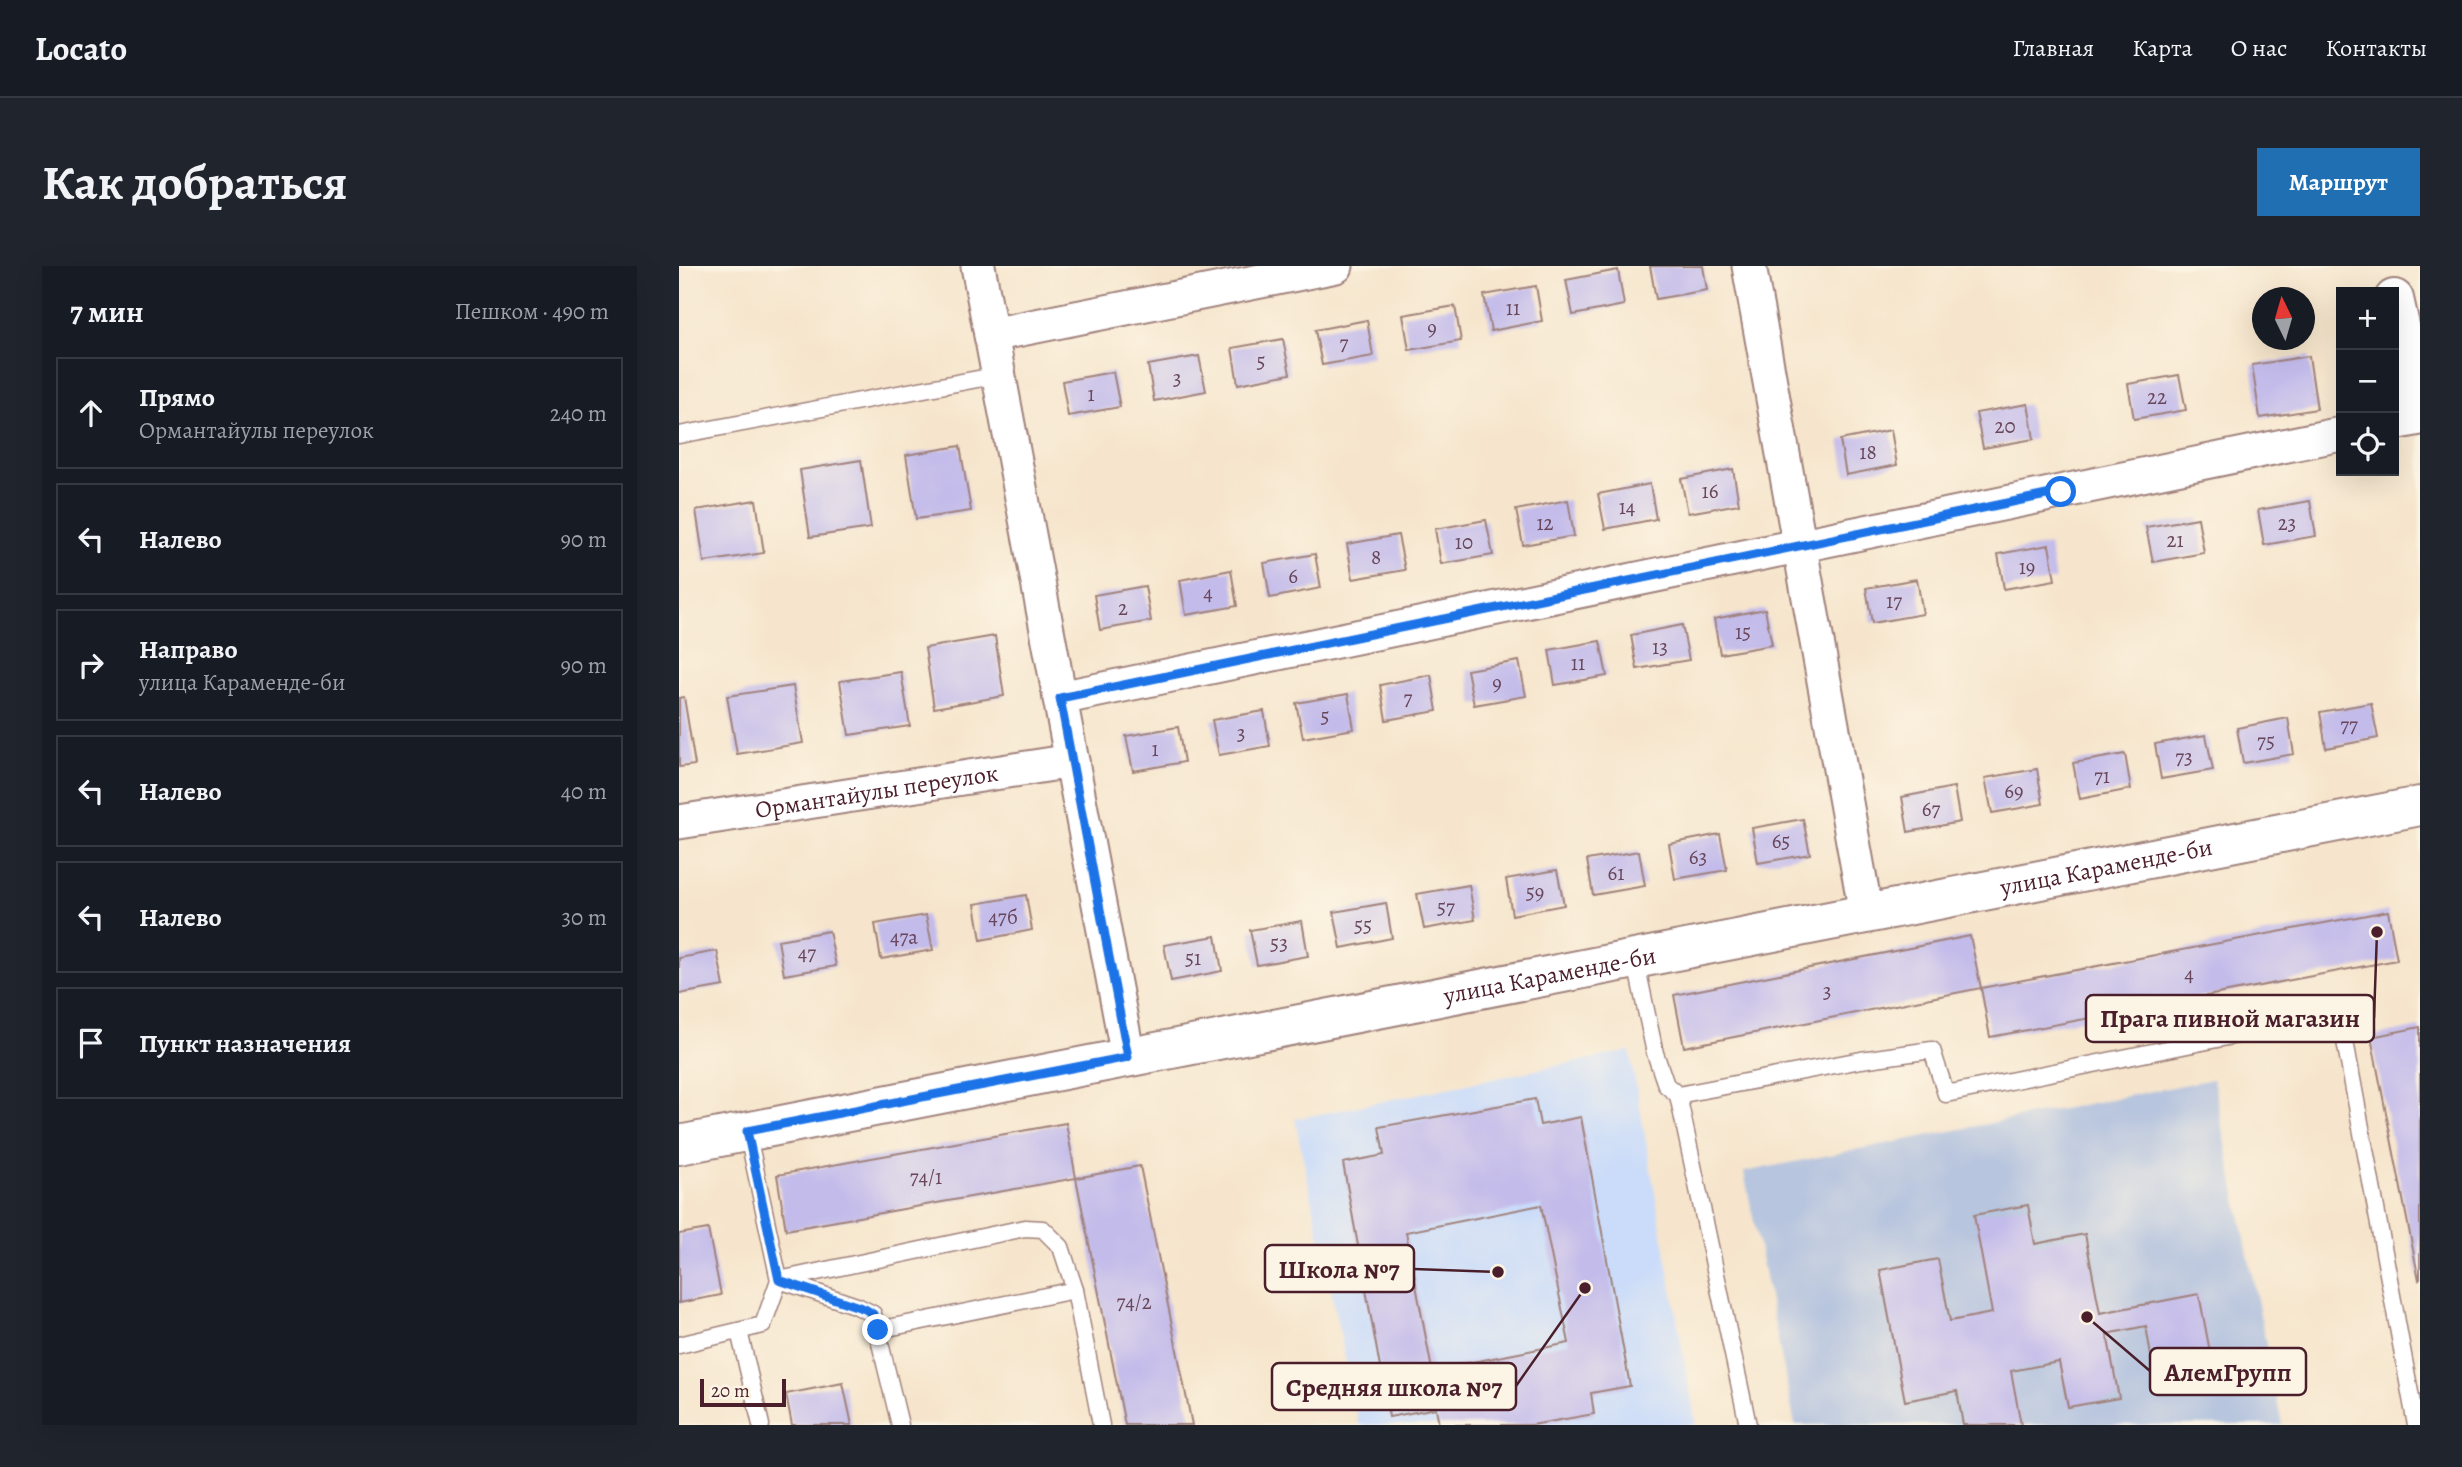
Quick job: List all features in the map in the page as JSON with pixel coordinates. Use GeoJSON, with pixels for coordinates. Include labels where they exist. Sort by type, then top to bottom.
{"type":"FeatureCollection","features":[{"type":"Feature","properties":{"kind":"street"},"geometry":{"type":"LineString","coordinates":[[978,266],[1128,1057]]}},
{"type":"Feature","properties":{"kind":"street"},"geometry":{"type":"LineString","coordinates":[[991,335],[1336,266]]}},
{"type":"Feature","properties":{"kind":"street"},"geometry":{"type":"LineString","coordinates":[[1749,266],[1866,913]]}},
{"type":"Feature","properties":{"kind":"street"},"geometry":{"type":"LineString","coordinates":[[2386,266],[2391,287]]}},
{"type":"Feature","properties":{"kind":"street"},"geometry":{"type":"LineString","coordinates":[[2399,322],[2420,416],[2399,422]]}},
{"type":"Feature","properties":{"kind":"street"},"geometry":{"type":"LineString","coordinates":[[1060,698],[2336,435]]}},
{"type":"Feature","properties":{"kind":"street","name":"Ормантайулы переулок"},"geometry":{"type":"LineString","coordinates":[[679,822],[1072,761]]}},
{"type":"Feature","properties":{"kind":"street","name":"улица Караменде-би"},"geometry":{"type":"LineString","coordinates":[[679,1145],[2420,806]]}},
{"type":"Feature","properties":{"kind":"lane"},"geometry":{"type":"LineString","coordinates":[[679,435],[999,375]]}},
{"type":"Feature","properties":{"kind":"lane"},"geometry":{"type":"LineString","coordinates":[[1635,958],[1655,1054],[1666,1085],[1678,1095],[1748,1425]]}},
{"type":"Feature","properties":{"kind":"lane"},"geometry":{"type":"LineString","coordinates":[[1678,1095],[1861,1060],[1932,1050],[1947,1094],[2340,1014],[2417,1425]]}},
{"type":"Feature","properties":{"kind":"lane"},"geometry":{"type":"LineString","coordinates":[[679,1345],[763,1325],[779,1280],[747,1131]]}},
{"type":"Feature","properties":{"kind":"lane"},"geometry":{"type":"LineString","coordinates":[[779,1280],[1025,1228],[1042,1230],[1061,1247],[1075,1290],[1101,1425]]}},
{"type":"Feature","properties":{"kind":"lane"},"geometry":{"type":"LineString","coordinates":[[779,1280],[873,1314],[900,1425]]}},
{"type":"Feature","properties":{"kind":"lane"},"geometry":{"type":"LineString","coordinates":[[878,1330],[1075,1290]]}},
{"type":"Feature","properties":{"kind":"lane"},"geometry":{"type":"LineString","coordinates":[[739,1331],[761,1425]]}},
{"type":"Feature","properties":{"kind":"shaded area"},"geometry":{"type":"Polygon","coordinates":[[[1630,1051],[1696,1425],[1359,1425],[1295,1119],[1630,1051]]]}},
{"type":"Feature","properties":{"kind":"shaded area"},"geometry":{"type":"Polygon","coordinates":[[[2213,1079],[2282,1425],[1795,1425],[1744,1172],[2213,1079]]]}},
{"type":"Feature","properties":{"kind":"building"},"geometry":{"type":"Polygon","coordinates":[[[1650,266],[1703,266],[1707,290],[1656,299],[1650,266]]]}},
{"type":"Feature","properties":{"kind":"building"},"geometry":{"type":"Polygon","coordinates":[[[1618,270],[1624,305],[1573,315],[1566,280],[1618,270]]]}},
{"type":"Feature","properties":{"kind":"building"},"geometry":{"type":"Polygon","coordinates":[[[1536,286],[1542,321],[1491,331],[1484,295],[1536,286]]]}},
{"type":"Feature","properties":{"kind":"building"},"geometry":{"type":"Polygon","coordinates":[[[1455,306],[1461,341],[1409,350],[1403,315],[1455,306]]]}},
{"type":"Feature","properties":{"kind":"building"},"geometry":{"type":"Polygon","coordinates":[[[1367,320],[1373,356],[1322,365],[1315,330],[1367,320]]]}},
{"type":"Feature","properties":{"kind":"building"},"geometry":{"type":"Polygon","coordinates":[[[1283,339],[1290,374],[1238,384],[1232,348],[1283,339]]]}},
{"type":"Feature","properties":{"kind":"building"},"geometry":{"type":"Polygon","coordinates":[[[1199,356],[1206,391],[1154,401],[1148,365],[1199,356]]]}},
{"type":"Feature","properties":{"kind":"building"},"geometry":{"type":"Polygon","coordinates":[[[2309,356],[2317,409],[2260,418],[2252,365],[2309,356]]]}},
{"type":"Feature","properties":{"kind":"building"},"geometry":{"type":"Polygon","coordinates":[[[1113,372],[1120,407],[1068,416],[1062,381],[1113,372]]]}},
{"type":"Feature","properties":{"kind":"building"},"geometry":{"type":"Polygon","coordinates":[[[2179,375],[2186,410],[2134,419],[2128,384],[2179,375]]]}},
{"type":"Feature","properties":{"kind":"building"},"geometry":{"type":"Polygon","coordinates":[[[2028,404],[2034,439],[1983,448],[1976,413],[2028,404]]]}},
{"type":"Feature","properties":{"kind":"building"},"geometry":{"type":"Polygon","coordinates":[[[1891,430],[1897,465],[1846,475],[1840,440],[1891,430]]]}},
{"type":"Feature","properties":{"kind":"building"},"geometry":{"type":"Polygon","coordinates":[[[960,446],[971,511],[916,519],[906,455],[960,446]]]}},
{"type":"Feature","properties":{"kind":"building"},"geometry":{"type":"Polygon","coordinates":[[[861,460],[871,528],[810,537],[800,470],[861,460]]]}},
{"type":"Feature","properties":{"kind":"building"},"geometry":{"type":"Polygon","coordinates":[[[1733,469],[1739,504],[1688,513],[1681,479],[1733,469]]]}},
{"type":"Feature","properties":{"kind":"building"},"geometry":{"type":"Polygon","coordinates":[[[1650,484],[1656,519],[1605,529],[1598,494],[1650,484]]]}},
{"type":"Feature","properties":{"kind":"building"},"geometry":{"type":"Polygon","coordinates":[[[756,500],[764,553],[704,562],[696,510],[756,500]]]}},
{"type":"Feature","properties":{"kind":"building"},"geometry":{"type":"Polygon","coordinates":[[[1568,500],[1574,536],[1523,545],[1516,510],[1568,500]]]}},
{"type":"Feature","properties":{"kind":"building"},"geometry":{"type":"Polygon","coordinates":[[[2310,501],[2316,536],[2264,545],[2258,510],[2310,501]]]}},
{"type":"Feature","properties":{"kind":"building"},"geometry":{"type":"Polygon","coordinates":[[[2198,518],[2204,553],[2153,562],[2146,527],[2198,518]]]}},
{"type":"Feature","properties":{"kind":"building"},"geometry":{"type":"Polygon","coordinates":[[[1486,520],[1493,555],[1441,564],[1435,529],[1486,520]]]}},
{"type":"Feature","properties":{"kind":"building"},"geometry":{"type":"Polygon","coordinates":[[[1398,535],[1405,570],[1353,579],[1347,544],[1398,535]]]}},
{"type":"Feature","properties":{"kind":"building"},"geometry":{"type":"Polygon","coordinates":[[[2049,545],[2055,580],[2004,589],[1998,554],[2049,545]]]}},
{"type":"Feature","properties":{"kind":"building"},"geometry":{"type":"Polygon","coordinates":[[[1315,554],[1321,588],[1270,598],[1264,563],[1315,554]]]}},
{"type":"Feature","properties":{"kind":"building"},"geometry":{"type":"Polygon","coordinates":[[[1231,570],[1237,606],[1186,615],[1180,580],[1231,570]]]}},
{"type":"Feature","properties":{"kind":"building"},"geometry":{"type":"Polygon","coordinates":[[[1917,579],[1923,614],[1872,623],[1866,588],[1917,579]]]}},
{"type":"Feature","properties":{"kind":"building"},"geometry":{"type":"Polygon","coordinates":[[[1145,586],[1151,621],[1100,630],[1094,595],[1145,586]]]}},
{"type":"Feature","properties":{"kind":"building"},"geometry":{"type":"Polygon","coordinates":[[[1765,609],[1772,645],[1720,654],[1714,619],[1765,609]]]}},
{"type":"Feature","properties":{"kind":"building"},"geometry":{"type":"Polygon","coordinates":[[[1682,625],[1689,660],[1637,669],[1631,635],[1682,625]]]}},
{"type":"Feature","properties":{"kind":"building"},"geometry":{"type":"Polygon","coordinates":[[[995,636],[1004,696],[934,708],[925,648],[995,636]]]}},
{"type":"Feature","properties":{"kind":"building"},"geometry":{"type":"Polygon","coordinates":[[[1600,641],[1607,676],[1555,685],[1549,650],[1600,641]]]}},
{"type":"Feature","properties":{"kind":"building"},"geometry":{"type":"Polygon","coordinates":[[[1519,661],[1526,696],[1474,705],[1467,670],[1519,661]]]}},
{"type":"Feature","properties":{"kind":"building"},"geometry":{"type":"Polygon","coordinates":[[[901,672],[910,726],[849,735],[840,681],[901,672]]]}},
{"type":"Feature","properties":{"kind":"building"},"geometry":{"type":"Polygon","coordinates":[[[1431,675],[1437,711],[1386,720],[1380,685],[1431,675]]]}},
{"type":"Feature","properties":{"kind":"building"},"geometry":{"type":"Polygon","coordinates":[[[793,686],[803,743],[737,754],[727,696],[793,686]]]}},
{"type":"Feature","properties":{"kind":"building"},"geometry":{"type":"Polygon","coordinates":[[[1348,694],[1354,729],[1303,738],[1296,703],[1348,694]]]}},
{"type":"Feature","properties":{"kind":"building"},"geometry":{"type":"Polygon","coordinates":[[[684,697],[695,765],[679,767],[679,698],[684,697]]]}},
{"type":"Feature","properties":{"kind":"building"},"geometry":{"type":"Polygon","coordinates":[[[2371,703],[2378,738],[2326,748],[2320,712],[2371,703]]]}},
{"type":"Feature","properties":{"kind":"building"},"geometry":{"type":"Polygon","coordinates":[[[1264,711],[1270,746],[1219,755],[1212,720],[1264,711]]]}},
{"type":"Feature","properties":{"kind":"building"},"geometry":{"type":"Polygon","coordinates":[[[2288,718],[2294,754],[2243,763],[2237,728],[2288,718]]]}},
{"type":"Feature","properties":{"kind":"building"},"geometry":{"type":"Polygon","coordinates":[[[1178,727],[1184,762],[1133,771],[1126,736],[1178,727]]]}},
{"type":"Feature","properties":{"kind":"building"},"geometry":{"type":"Polygon","coordinates":[[[2206,735],[2213,770],[2161,779],[2155,744],[2206,735]]]}},
{"type":"Feature","properties":{"kind":"building"},"geometry":{"type":"Polygon","coordinates":[[[2125,754],[2131,789],[2080,799],[2073,763],[2125,754]]]}},
{"type":"Feature","properties":{"kind":"building"},"geometry":{"type":"Polygon","coordinates":[[[2037,769],[2043,804],[1992,813],[1985,778],[2037,769]]]}},
{"type":"Feature","properties":{"kind":"building"},"geometry":{"type":"Polygon","coordinates":[[[1954,787],[1960,822],[1908,832],[1902,797],[1954,787]]]}},
{"type":"Feature","properties":{"kind":"building"},"geometry":{"type":"Polygon","coordinates":[[[1803,819],[1810,854],[1758,863],[1752,828],[1803,819]]]}},
{"type":"Feature","properties":{"kind":"building"},"geometry":{"type":"Polygon","coordinates":[[[1720,834],[1727,870],[1675,879],[1669,844],[1720,834]]]}},
{"type":"Feature","properties":{"kind":"building"},"geometry":{"type":"Polygon","coordinates":[[[1639,851],[1645,886],[1593,895],[1587,860],[1639,851]]]}},
{"type":"Feature","properties":{"kind":"building"},"geometry":{"type":"Polygon","coordinates":[[[1557,870],[1564,905],[1512,915],[1506,879],[1557,870]]]}},
{"type":"Feature","properties":{"kind":"building"},"geometry":{"type":"Polygon","coordinates":[[[1469,885],[1475,920],[1424,929],[1417,894],[1469,885]]]}},
{"type":"Feature","properties":{"kind":"building"},"geometry":{"type":"Polygon","coordinates":[[[1026,895],[1032,930],[981,940],[975,904],[1026,895]]]}},
{"type":"Feature","properties":{"kind":"building"},"geometry":{"type":"Polygon","coordinates":[[[1386,903],[1392,938],[1341,948],[1334,912],[1386,903]]]}},
{"type":"Feature","properties":{"kind":"building"},"geometry":{"type":"Polygon","coordinates":[[[2388,911],[2397,960],[1990,1037],[1981,988],[2388,911]]]}},
{"type":"Feature","properties":{"kind":"building"},"geometry":{"type":"Polygon","coordinates":[[[926,915],[933,950],[881,959],[875,924],[926,915]]]}},
{"type":"Feature","properties":{"kind":"building"},"geometry":{"type":"Polygon","coordinates":[[[1302,921],[1308,956],[1257,965],[1250,930],[1302,921]]]}},
{"type":"Feature","properties":{"kind":"building"},"geometry":{"type":"Polygon","coordinates":[[[829,931],[836,966],[784,975],[778,940],[829,931]]]}},
{"type":"Feature","properties":{"kind":"building"},"geometry":{"type":"Polygon","coordinates":[[[1216,936],[1222,971],[1171,981],[1164,945],[1216,936]]]}},
{"type":"Feature","properties":{"kind":"building"},"geometry":{"type":"Polygon","coordinates":[[[1970,936],[1981,988],[1684,1047],[1674,995],[1970,936]]]}},
{"type":"Feature","properties":{"kind":"building"},"geometry":{"type":"Polygon","coordinates":[[[717,951],[724,986],[679,994],[679,958],[717,951]]]}},
{"type":"Feature","properties":{"kind":"building"},"geometry":{"type":"Polygon","coordinates":[[[2420,1027],[2420,1279],[2419,1280],[2371,1037],[2420,1027]]]}},
{"type":"Feature","properties":{"kind":"building"},"geometry":{"type":"Polygon","coordinates":[[[1535,1099],[1540,1125],[1581,1117],[1630,1386],[1591,1393],[1594,1414],[1532,1425],[1439,1425],[1436,1408],[1389,1417],[1343,1163],[1384,1155],[1379,1127],[1535,1099]],[[1541,1205],[1406,1232],[1432,1370],[1569,1343],[1541,1205]]]}},
{"type":"Feature","properties":{"kind":"building"},"geometry":{"type":"Polygon","coordinates":[[[1066,1123],[1076,1178],[786,1230],[777,1175],[1066,1123]]]}},
{"type":"Feature","properties":{"kind":"building"},"geometry":{"type":"Polygon","coordinates":[[[1140,1166],[1192,1425],[1125,1425],[1076,1178],[1140,1166]]]}},
{"type":"Feature","properties":{"kind":"building"},"geometry":{"type":"Polygon","coordinates":[[[2028,1205],[2035,1244],[2085,1234],[2100,1313],[2199,1294],[2211,1357],[2153,1368],[2146,1326],[2107,1334],[2119,1398],[2068,1407],[2059,1362],[2011,1371],[2021,1425],[1963,1425],[1957,1391],[1905,1401],[1880,1270],[1938,1259],[1950,1321],[1992,1313],[1974,1215],[2028,1205]]]}},
{"type":"Feature","properties":{"kind":"building"},"geometry":{"type":"Polygon","coordinates":[[[708,1229],[721,1295],[679,1303],[679,1234],[708,1229]]]}},
{"type":"Feature","properties":{"kind":"building"},"geometry":{"type":"Polygon","coordinates":[[[843,1383],[852,1425],[792,1425],[786,1394],[843,1383]]]}},
{"type":"Feature","properties":{"kind":"place","name":"Прага пивной магазин"},"geometry":{"type":"Point","coordinates":[2377,932]}},
{"type":"Feature","properties":{"kind":"place","name":"Школа №7"},"geometry":{"type":"Point","coordinates":[1498,1272]}},
{"type":"Feature","properties":{"kind":"place","name":"Средняя школа №7"},"geometry":{"type":"Point","coordinates":[1585,1288]}},
{"type":"Feature","properties":{"kind":"place","name":"АлемГрупп"},"geometry":{"type":"Point","coordinates":[2087,1317]}},
{"type":"Feature","properties":{"kind":"route"},"geometry":{"type":"LineString","coordinates":[[878,1330],[873,1314],[865,1309],[779,1280],[747,1131],[1128,1057],[1060,698],[2061,492]]}}]}
